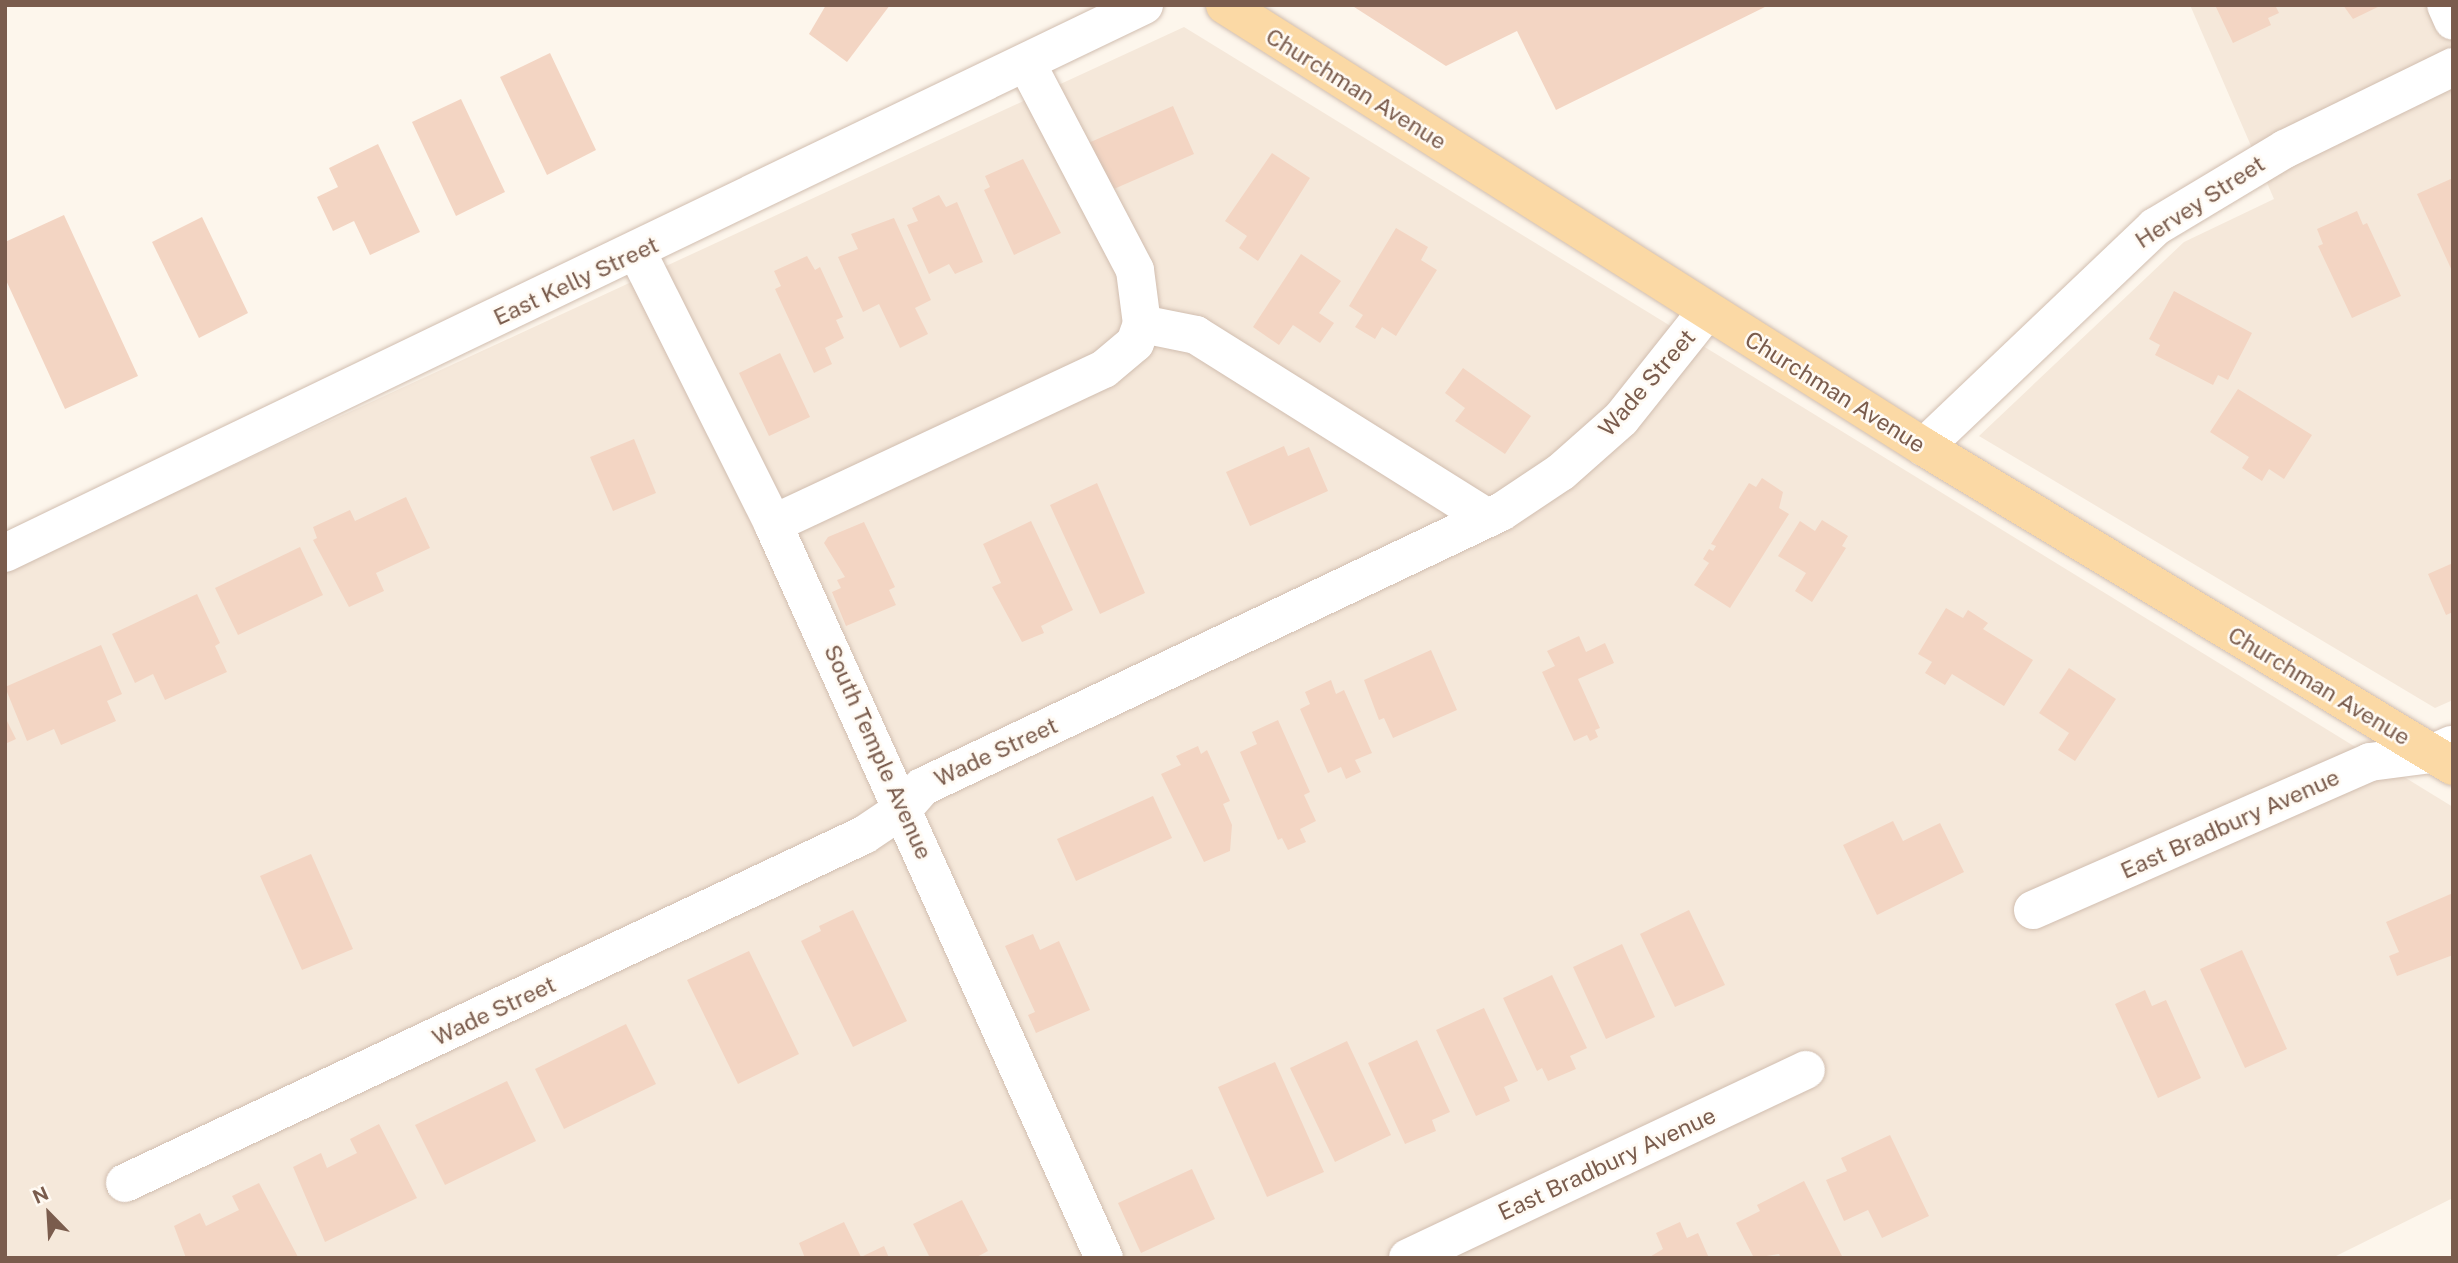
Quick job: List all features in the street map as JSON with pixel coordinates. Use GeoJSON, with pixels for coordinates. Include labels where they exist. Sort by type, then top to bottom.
{"type":"FeatureCollection","features":[{"type":"Feature","properties":{"kind":"main road","name":"Churchman Avenue"},"geometry":{"type":"LineString","coordinates":[[1225,5],[1706,312],[1924,447],[2446,755]]}},
{"type":"Feature","properties":{"kind":"street","name":"East Kelly Street"},"geometry":{"type":"LineString","coordinates":[[5,553],[637,253],[1144,5]]}},
{"type":"Feature","properties":{"kind":"street"},"geometry":{"type":"LineString","coordinates":[[2446,5],[2453,21]]}},
{"type":"Feature","properties":{"kind":"street"},"geometry":{"type":"LineString","coordinates":[[773,524],[1104,369],[1126,355],[1142,324],[1135,270],[1027,64]]}},
{"type":"Feature","properties":{"kind":"street","name":"Hervey Street"},"geometry":{"type":"LineString","coordinates":[[1924,447],[2155,227],[2210,189],[2453,67]]}},
{"type":"Feature","properties":{"kind":"street","name":"South Temple Avenue"},"geometry":{"type":"LineString","coordinates":[[637,253],[773,524],[904,808],[1104,1258]]}},
{"type":"Feature","properties":{"kind":"street","name":"Wade Street"},"geometry":{"type":"LineString","coordinates":[[125,1183],[852,841],[904,808],[922,787],[1488,519],[1562,472],[1621,419],[1706,312]]}},
{"type":"Feature","properties":{"kind":"street"},"geometry":{"type":"LineString","coordinates":[[1142,324],[1196,334],[1488,519]]}},
{"type":"Feature","properties":{"kind":"street","name":"East Bradbury Avenue"},"geometry":{"type":"LineString","coordinates":[[2032,910],[2370,762],[2446,755]]}},
{"type":"Feature","properties":{"kind":"street","name":"East Bradbury Avenue"},"geometry":{"type":"LineString","coordinates":[[1408,1258],[1806,1070]]}},
{"type":"Feature","properties":{"kind":"shaded area"},"geometry":{"type":"Polygon","coordinates":[[[2190,5],[2453,5],[2453,700],[2435,708],[1979,436],[2184,242],[2274,199],[2190,5]]]}},
{"type":"Feature","properties":{"kind":"shaded area"},"geometry":{"type":"Polygon","coordinates":[[[1184,27],[2453,807],[2453,1198],[2332,1258],[5,1258],[5,571],[1184,27]]]}},
{"type":"Feature","properties":{"kind":"building"},"geometry":{"type":"Polygon","coordinates":[[[826,5],[890,5],[847,62],[809,34],[826,5]]]}},
{"type":"Feature","properties":{"kind":"building"},"geometry":{"type":"Polygon","coordinates":[[[1351,5],[1769,5],[1556,110],[1517,31],[1446,66],[1351,5]]]}},
{"type":"Feature","properties":{"kind":"building"},"geometry":{"type":"Polygon","coordinates":[[[2215,5],[2275,5],[2279,13],[2268,18],[2271,25],[2233,43],[2215,5]]]}},
{"type":"Feature","properties":{"kind":"building"},"geometry":{"type":"Polygon","coordinates":[[[2343,5],[2382,5],[2353,19],[2343,5]]]}},
{"type":"Feature","properties":{"kind":"building"},"geometry":{"type":"Polygon","coordinates":[[[550,53],[596,150],[547,175],[500,77],[550,53]]]}},
{"type":"Feature","properties":{"kind":"building"},"geometry":{"type":"Polygon","coordinates":[[[461,99],[505,192],[456,216],[412,122],[461,99]]]}},
{"type":"Feature","properties":{"kind":"building"},"geometry":{"type":"Polygon","coordinates":[[[1173,106],[1194,154],[1107,192],[1086,144],[1173,106]]]}},
{"type":"Feature","properties":{"kind":"building"},"geometry":{"type":"Polygon","coordinates":[[[378,144],[420,232],[370,255],[354,221],[333,231],[317,197],[338,187],[329,168],[378,144]]]}},
{"type":"Feature","properties":{"kind":"building"},"geometry":{"type":"Polygon","coordinates":[[[1272,153],[1310,178],[1258,261],[1239,248],[1247,236],[1225,221],[1272,153]]]}},
{"type":"Feature","properties":{"kind":"building"},"geometry":{"type":"Polygon","coordinates":[[[1023,159],[1061,233],[1014,255],[984,190],[990,187],[985,176],[1023,159]]]}},
{"type":"Feature","properties":{"kind":"building"},"geometry":{"type":"Polygon","coordinates":[[[2453,178],[2453,273],[2417,194],[2453,178]]]}},
{"type":"Feature","properties":{"kind":"building"},"geometry":{"type":"Polygon","coordinates":[[[939,195],[946,207],[957,202],[983,262],[955,274],[949,264],[929,274],[907,225],[918,221],[912,208],[939,195]]]}},
{"type":"Feature","properties":{"kind":"building"},"geometry":{"type":"Polygon","coordinates":[[[2357,211],[2363,225],[2367,223],[2401,296],[2352,318],[2318,246],[2323,244],[2317,229],[2357,211]]]}},
{"type":"Feature","properties":{"kind":"building"},"geometry":{"type":"Polygon","coordinates":[[[64,215],[138,376],[65,409],[5,278],[5,242],[64,215]]]}},
{"type":"Feature","properties":{"kind":"building"},"geometry":{"type":"Polygon","coordinates":[[[202,217],[248,313],[199,338],[152,242],[202,217]]]}},
{"type":"Feature","properties":{"kind":"building"},"geometry":{"type":"Polygon","coordinates":[[[894,218],[931,300],[915,308],[928,334],[900,348],[879,304],[863,312],[838,257],[858,249],[851,234],[894,218]]]}},
{"type":"Feature","properties":{"kind":"building"},"geometry":{"type":"Polygon","coordinates":[[[1396,228],[1428,247],[1421,260],[1437,270],[1396,336],[1382,327],[1375,339],[1355,327],[1363,315],[1349,306],[1396,228]]]}},
{"type":"Feature","properties":{"kind":"building"},"geometry":{"type":"Polygon","coordinates":[[[1301,254],[1341,281],[1319,313],[1334,323],[1320,343],[1293,325],[1279,345],[1253,327],[1301,254]]]}},
{"type":"Feature","properties":{"kind":"building"},"geometry":{"type":"Polygon","coordinates":[[[807,256],[815,270],[820,267],[843,317],[836,320],[844,338],[825,348],[832,364],[814,373],[775,289],[781,286],[774,271],[807,256]]]}},
{"type":"Feature","properties":{"kind":"building"},"geometry":{"type":"Polygon","coordinates":[[[2174,291],[2252,333],[2228,380],[2218,375],[2213,385],[2155,355],[2160,345],[2149,339],[2174,291]]]}},
{"type":"Feature","properties":{"kind":"building"},"geometry":{"type":"Polygon","coordinates":[[[780,353],[810,417],[769,436],[739,373],[780,353]]]}},
{"type":"Feature","properties":{"kind":"building"},"geometry":{"type":"Polygon","coordinates":[[[1463,368],[1531,416],[1505,454],[1455,421],[1465,408],[1445,393],[1463,368]]]}},
{"type":"Feature","properties":{"kind":"building"},"geometry":{"type":"Polygon","coordinates":[[[2238,389],[2312,435],[2284,479],[2269,469],[2262,481],[2242,468],[2249,457],[2210,432],[2238,389]]]}},
{"type":"Feature","properties":{"kind":"building"},"geometry":{"type":"Polygon","coordinates":[[[634,439],[656,493],[613,511],[590,457],[634,439]]]}},
{"type":"Feature","properties":{"kind":"building"},"geometry":{"type":"Polygon","coordinates":[[[1284,446],[1288,456],[1309,447],[1328,491],[1250,526],[1226,472],[1284,446]]]}},
{"type":"Feature","properties":{"kind":"building"},"geometry":{"type":"Polygon","coordinates":[[[1762,478],[1783,492],[1779,508],[1789,514],[1730,608],[1694,585],[1709,563],[1703,559],[1709,549],[1713,551],[1716,546],[1711,544],[1749,483],[1756,487],[1762,478]]]}},
{"type":"Feature","properties":{"kind":"building"},"geometry":{"type":"Polygon","coordinates":[[[1097,483],[1145,593],[1100,614],[1050,505],[1097,483]]]}},
{"type":"Feature","properties":{"kind":"building"},"geometry":{"type":"Polygon","coordinates":[[[406,497],[430,548],[376,573],[384,591],[349,607],[313,540],[317,538],[313,527],[350,510],[355,521],[406,497]]]}},
{"type":"Feature","properties":{"kind":"building"},"geometry":{"type":"Polygon","coordinates":[[[1822,520],[1848,536],[1842,546],[1846,548],[1812,602],[1795,591],[1806,573],[1778,556],[1800,521],[1815,531],[1822,520]]]}},
{"type":"Feature","properties":{"kind":"building"},"geometry":{"type":"Polygon","coordinates":[[[1031,521],[1073,610],[1041,626],[1044,633],[1022,642],[992,587],[1001,583],[983,544],[1031,521]]]}},
{"type":"Feature","properties":{"kind":"building"},"geometry":{"type":"Polygon","coordinates":[[[864,522],[895,587],[889,590],[896,605],[846,626],[832,592],[841,588],[837,580],[845,577],[824,543],[828,537],[864,522]]]}},
{"type":"Feature","properties":{"kind":"building"},"geometry":{"type":"Polygon","coordinates":[[[300,547],[323,595],[238,635],[215,588],[300,547]]]}},
{"type":"Feature","properties":{"kind":"building"},"geometry":{"type":"Polygon","coordinates":[[[2453,563],[2453,612],[2446,615],[2428,574],[2453,563]]]}},
{"type":"Feature","properties":{"kind":"building"},"geometry":{"type":"Polygon","coordinates":[[[197,594],[220,643],[215,646],[227,672],[165,700],[153,674],[135,683],[112,634],[197,594]]]}},
{"type":"Feature","properties":{"kind":"building"},"geometry":{"type":"Polygon","coordinates":[[[1946,608],[1963,618],[1968,610],[1988,623],[1983,629],[2033,660],[2004,706],[1952,674],[1945,685],[1925,673],[1932,662],[1918,654],[1946,608]]]}},
{"type":"Feature","properties":{"kind":"building"},"geometry":{"type":"Polygon","coordinates":[[[1579,636],[1586,652],[1605,643],[1614,663],[1578,679],[1600,728],[1595,730],[1598,737],[1590,741],[1587,735],[1574,741],[1542,672],[1555,666],[1547,651],[1579,636]]]}},
{"type":"Feature","properties":{"kind":"building"},"geometry":{"type":"Polygon","coordinates":[[[101,645],[122,694],[107,701],[116,721],[61,745],[54,729],[27,741],[5,687],[101,645]]]}},
{"type":"Feature","properties":{"kind":"building"},"geometry":{"type":"Polygon","coordinates":[[[1431,650],[1457,710],[1393,738],[1384,718],[1379,720],[1364,680],[1431,650]]]}},
{"type":"Feature","properties":{"kind":"building"},"geometry":{"type":"Polygon","coordinates":[[[2069,668],[2116,699],[2075,761],[2058,750],[2069,733],[2039,713],[2069,668]]]}},
{"type":"Feature","properties":{"kind":"building"},"geometry":{"type":"Polygon","coordinates":[[[1331,680],[1336,694],[1344,690],[1372,753],[1355,760],[1361,772],[1346,779],[1341,767],[1328,773],[1300,709],[1310,704],[1305,692],[1331,680]]]}},
{"type":"Feature","properties":{"kind":"building"},"geometry":{"type":"Polygon","coordinates":[[[5,717],[16,739],[5,744],[5,717]]]}},
{"type":"Feature","properties":{"kind":"building"},"geometry":{"type":"Polygon","coordinates":[[[1278,720],[1310,792],[1304,795],[1316,821],[1300,829],[1306,842],[1288,850],[1282,838],[1278,840],[1240,752],[1257,744],[1252,732],[1278,720]]]}},
{"type":"Feature","properties":{"kind":"building"},"geometry":{"type":"Polygon","coordinates":[[[1198,746],[1201,754],[1207,750],[1230,801],[1223,804],[1232,825],[1230,851],[1204,862],[1161,774],[1181,765],[1176,756],[1198,746]]]}},
{"type":"Feature","properties":{"kind":"building"},"geometry":{"type":"Polygon","coordinates":[[[1153,796],[1172,838],[1076,881],[1057,839],[1153,796]]]}},
{"type":"Feature","properties":{"kind":"building"},"geometry":{"type":"Polygon","coordinates":[[[1893,821],[1903,841],[1940,823],[1964,872],[1877,915],[1843,845],[1893,821]]]}},
{"type":"Feature","properties":{"kind":"building"},"geometry":{"type":"Polygon","coordinates":[[[311,854],[353,949],[302,970],[260,876],[311,854]]]}},
{"type":"Feature","properties":{"kind":"building"},"geometry":{"type":"Polygon","coordinates":[[[2453,893],[2453,955],[2397,976],[2389,956],[2399,952],[2386,922],[2453,893]]]}},
{"type":"Feature","properties":{"kind":"building"},"geometry":{"type":"Polygon","coordinates":[[[853,910],[907,1021],[853,1047],[801,941],[821,931],[819,926],[853,910]]]}},
{"type":"Feature","properties":{"kind":"building"},"geometry":{"type":"Polygon","coordinates":[[[1689,910],[1725,985],[1675,1007],[1640,934],[1689,910]]]}},
{"type":"Feature","properties":{"kind":"building"},"geometry":{"type":"Polygon","coordinates":[[[1033,934],[1040,950],[1059,941],[1090,1010],[1036,1033],[1028,1015],[1035,1012],[1005,946],[1033,934]]]}},
{"type":"Feature","properties":{"kind":"building"},"geometry":{"type":"Polygon","coordinates":[[[1622,944],[1655,1017],[1606,1039],[1573,967],[1622,944]]]}},
{"type":"Feature","properties":{"kind":"building"},"geometry":{"type":"Polygon","coordinates":[[[2242,950],[2287,1049],[2245,1068],[2200,969],[2242,950]]]}},
{"type":"Feature","properties":{"kind":"building"},"geometry":{"type":"Polygon","coordinates":[[[749,951],[799,1054],[738,1084],[687,980],[749,951]]]}},
{"type":"Feature","properties":{"kind":"building"},"geometry":{"type":"Polygon","coordinates":[[[1552,975],[1587,1048],[1570,1056],[1576,1069],[1548,1081],[1542,1068],[1537,1071],[1503,998],[1552,975]]]}},
{"type":"Feature","properties":{"kind":"building"},"geometry":{"type":"Polygon","coordinates":[[[2145,990],[2152,1006],[2166,1000],[2201,1078],[2158,1098],[2115,1004],[2145,990]]]}},
{"type":"Feature","properties":{"kind":"building"},"geometry":{"type":"Polygon","coordinates":[[[1484,1008],[1518,1081],[1504,1087],[1510,1101],[1476,1116],[1436,1030],[1484,1008]]]}},
{"type":"Feature","properties":{"kind":"building"},"geometry":{"type":"Polygon","coordinates":[[[626,1024],[656,1084],[564,1129],[535,1069],[626,1024]]]}},
{"type":"Feature","properties":{"kind":"building"},"geometry":{"type":"Polygon","coordinates":[[[1417,1040],[1450,1112],[1432,1120],[1436,1131],[1405,1144],[1368,1063],[1417,1040]]]}},
{"type":"Feature","properties":{"kind":"building"},"geometry":{"type":"Polygon","coordinates":[[[1347,1041],[1391,1135],[1335,1162],[1290,1068],[1347,1041]]]}},
{"type":"Feature","properties":{"kind":"building"},"geometry":{"type":"Polygon","coordinates":[[[1275,1062],[1324,1172],[1267,1197],[1218,1087],[1275,1062]]]}},
{"type":"Feature","properties":{"kind":"building"},"geometry":{"type":"Polygon","coordinates":[[[507,1081],[536,1141],[445,1185],[415,1125],[507,1081]]]}},
{"type":"Feature","properties":{"kind":"building"},"geometry":{"type":"Polygon","coordinates":[[[379,1124],[417,1198],[325,1242],[293,1167],[321,1153],[327,1168],[357,1153],[350,1139],[379,1124]]]}},
{"type":"Feature","properties":{"kind":"building"},"geometry":{"type":"Polygon","coordinates":[[[1890,1135],[1929,1216],[1882,1238],[1868,1210],[1844,1221],[1826,1180],[1847,1171],[1841,1158],[1890,1135]]]}},
{"type":"Feature","properties":{"kind":"building"},"geometry":{"type":"Polygon","coordinates":[[[1192,1169],[1215,1219],[1141,1253],[1118,1203],[1192,1169]]]}},
{"type":"Feature","properties":{"kind":"building"},"geometry":{"type":"Polygon","coordinates":[[[1804,1181],[1843,1258],[1781,1258],[1779,1254],[1754,1258],[1736,1223],[1760,1211],[1757,1205],[1804,1181]]]}},
{"type":"Feature","properties":{"kind":"building"},"geometry":{"type":"Polygon","coordinates":[[[259,1183],[298,1257],[186,1258],[174,1226],[200,1213],[206,1226],[239,1210],[232,1196],[259,1183]]]}},
{"type":"Feature","properties":{"kind":"building"},"geometry":{"type":"Polygon","coordinates":[[[962,1200],[988,1251],[975,1258],[930,1258],[913,1224],[962,1200]]]}},
{"type":"Feature","properties":{"kind":"building"},"geometry":{"type":"Polygon","coordinates":[[[844,1222],[861,1257],[884,1246],[889,1258],[805,1258],[799,1243],[844,1222]]]}},
{"type":"Feature","properties":{"kind":"building"},"geometry":{"type":"Polygon","coordinates":[[[1680,1222],[1687,1238],[1698,1233],[1709,1258],[1648,1258],[1663,1249],[1656,1233],[1680,1222]]]}}]}
